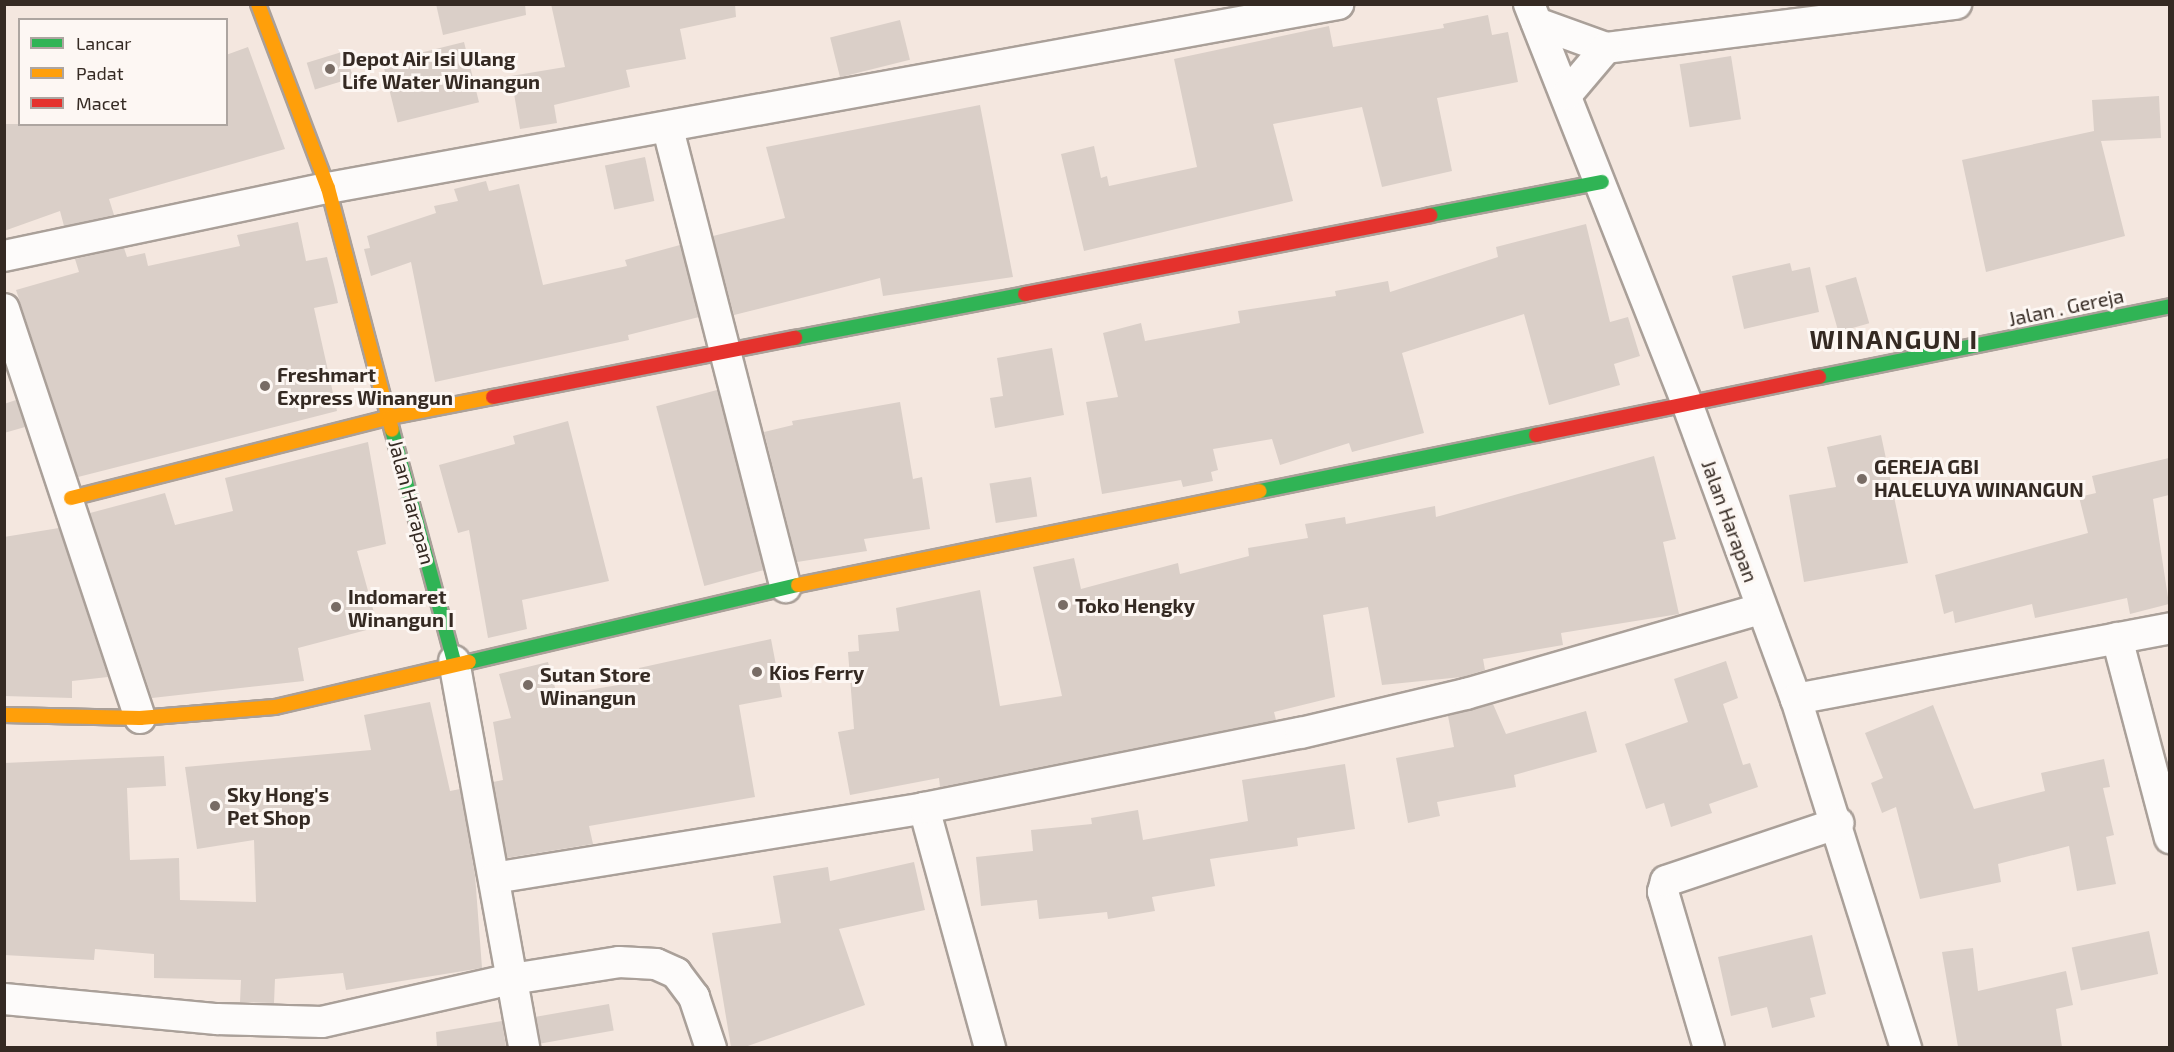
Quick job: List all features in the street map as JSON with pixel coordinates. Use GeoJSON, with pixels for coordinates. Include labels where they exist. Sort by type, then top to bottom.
{"type":"FeatureCollection","features":[{"type":"Feature","properties":{"kind":"street","name":"Jalan Harapan"},"geometry":{"type":"LineString","coordinates":[[258,4],[328,188],[454,661],[524,1047]]}},
{"type":"Feature","properties":{"kind":"street"},"geometry":{"type":"LineString","coordinates":[[4,256],[328,188],[668,129],[1338,4]]}},
{"type":"Feature","properties":{"kind":"street"},"geometry":{"type":"LineString","coordinates":[[1533,14],[1606,48],[1956,4]]}},
{"type":"Feature","properties":{"kind":"street","name":"Jalan Harapan"},"geometry":{"type":"LineString","coordinates":[[1533,14],[1602,182],[1688,406],[1796,699],[1838,823],[1906,1047]]}},
{"type":"Feature","properties":{"kind":"street"},"geometry":{"type":"LineString","coordinates":[[1567,94],[1606,48]]}},
{"type":"Feature","properties":{"kind":"street"},"geometry":{"type":"LineString","coordinates":[[668,129],[786,587]]}},
{"type":"Feature","properties":{"kind":"street"},"geometry":{"type":"LineString","coordinates":[[71,498],[390,417],[1602,182]]}},
{"type":"Feature","properties":{"kind":"street","name":"Jalan . Gereja"},"geometry":{"type":"LineString","coordinates":[[4,715],[140,718],[275,707],[454,661],[786,587],[1688,406],[2169,306]]}},
{"type":"Feature","properties":{"kind":"street"},"geometry":{"type":"LineString","coordinates":[[4,309],[71,498],[140,718]]}},
{"type":"Feature","properties":{"kind":"street"},"geometry":{"type":"LineString","coordinates":[[494,878],[924,808],[1312,731],[1466,694],[1761,609]]}},
{"type":"Feature","properties":{"kind":"street"},"geometry":{"type":"LineString","coordinates":[[1796,699],[2169,628]]}},
{"type":"Feature","properties":{"kind":"street"},"geometry":{"type":"LineString","coordinates":[[2117,638],[2169,838]]}},
{"type":"Feature","properties":{"kind":"street"},"geometry":{"type":"LineString","coordinates":[[924,808],[990,1047]]}},
{"type":"Feature","properties":{"kind":"street"},"geometry":{"type":"LineString","coordinates":[[1709,1047],[1663,892],[1666,881],[1838,823]]}},
{"type":"Feature","properties":{"kind":"street"},"geometry":{"type":"LineString","coordinates":[[4,999],[295,1023],[372,1012],[512,979],[619,962],[656,964],[676,973],[694,998],[711,1047]]}},
{"type":"Feature","properties":{"kind":"building"},"geometry":{"type":"Polygon","coordinates":[[[436,4],[525,4],[526,15],[443,35],[436,4]]]}},
{"type":"Feature","properties":{"kind":"building"},"geometry":{"type":"Polygon","coordinates":[[[551,4],[735,4],[736,17],[680,29],[686,59],[626,70],[630,87],[554,105],[557,123],[520,129],[511,76],[565,67],[551,4]]]}},
{"type":"Feature","properties":{"kind":"building"},"geometry":{"type":"Polygon","coordinates":[[[1488,15],[1492,35],[1508,32],[1518,82],[1437,98],[1452,171],[1382,187],[1362,107],[1273,124],[1293,201],[1084,251],[1061,154],[1094,146],[1101,178],[1107,176],[1109,186],[1197,167],[1174,59],[1329,26],[1333,47],[1444,28],[1443,24],[1488,15]]]}},
{"type":"Feature","properties":{"kind":"building"},"geometry":{"type":"Polygon","coordinates":[[[900,20],[910,60],[840,77],[830,37],[900,20]]]}},
{"type":"Feature","properties":{"kind":"building"},"geometry":{"type":"Polygon","coordinates":[[[464,42],[479,102],[397,122],[382,62],[464,42]]]}},
{"type":"Feature","properties":{"kind":"building"},"geometry":{"type":"Polygon","coordinates":[[[248,47],[285,149],[109,199],[114,215],[64,226],[60,211],[4,231],[4,124],[18,124],[18,126],[228,126],[228,54],[248,47]]]}},
{"type":"Feature","properties":{"kind":"building","name":"Depot Air Isi Ulang Life Water Winangun"},"geometry":{"type":"Polygon","coordinates":[[[345,51],[353,78],[315,89],[307,63],[345,51]]]}},
{"type":"Feature","properties":{"kind":"building"},"geometry":{"type":"Polygon","coordinates":[[[1731,56],[1741,119],[1690,127],[1680,64],[1731,56]]]}},
{"type":"Feature","properties":{"kind":"building"},"geometry":{"type":"Polygon","coordinates":[[[2159,96],[2161,138],[2101,141],[2125,236],[1986,272],[1962,160],[2094,131],[2092,100],[2159,96]]]}},
{"type":"Feature","properties":{"kind":"building"},"geometry":{"type":"Polygon","coordinates":[[[980,105],[1013,277],[883,296],[880,278],[734,315],[713,236],[785,218],[766,147],[980,105]]]}},
{"type":"Feature","properties":{"kind":"building"},"geometry":{"type":"Polygon","coordinates":[[[645,157],[654,201],[614,210],[605,166],[645,157]]]}},
{"type":"Feature","properties":{"kind":"building"},"geometry":{"type":"Polygon","coordinates":[[[486,181],[489,191],[519,184],[543,285],[627,266],[625,260],[680,245],[699,317],[628,335],[629,340],[435,382],[411,262],[371,276],[364,249],[370,248],[367,236],[436,213],[434,206],[458,201],[454,189],[486,181]]]}},
{"type":"Feature","properties":{"kind":"building"},"geometry":{"type":"Polygon","coordinates":[[[298,222],[306,261],[327,257],[338,303],[314,308],[337,411],[78,477],[16,290],[79,272],[75,259],[124,248],[127,257],[145,253],[148,266],[240,246],[237,235],[298,222]]]}},
{"type":"Feature","properties":{"kind":"building"},"geometry":{"type":"Polygon","coordinates":[[[1586,224],[1610,322],[1628,317],[1640,356],[1614,364],[1620,385],[1549,405],[1524,314],[1402,353],[1424,433],[1352,452],[1349,443],[1280,465],[1272,439],[1213,449],[1218,470],[1211,472],[1213,481],[1183,487],[1181,480],[1102,494],[1086,402],[1118,397],[1103,333],[1141,323],[1145,341],[1240,323],[1238,311],[1336,296],[1335,291],[1388,281],[1390,292],[1498,257],[1496,247],[1586,224]]]}},
{"type":"Feature","properties":{"kind":"building"},"geometry":{"type":"Polygon","coordinates":[[[1790,263],[1792,271],[1810,267],[1819,312],[1744,329],[1732,276],[1790,263]]]}},
{"type":"Feature","properties":{"kind":"building"},"geometry":{"type":"Polygon","coordinates":[[[1856,277],[1869,323],[1838,332],[1825,286],[1856,277]]]}},
{"type":"Feature","properties":{"kind":"building"},"geometry":{"type":"Polygon","coordinates":[[[1052,348],[1064,415],[995,428],[990,398],[1003,396],[997,358],[1052,348]]]}},
{"type":"Feature","properties":{"kind":"building"},"geometry":{"type":"Polygon","coordinates":[[[717,390],[765,570],[704,586],[656,406],[717,390]]]}},
{"type":"Feature","properties":{"kind":"building"},"geometry":{"type":"Polygon","coordinates":[[[16,400],[25,427],[4,433],[4,404],[16,400]]]}},
{"type":"Feature","properties":{"kind":"building"},"geometry":{"type":"Polygon","coordinates":[[[900,402],[913,479],[922,477],[930,529],[864,539],[867,551],[797,562],[764,432],[793,425],[792,421],[900,402]]]}},
{"type":"Feature","properties":{"kind":"building"},"geometry":{"type":"Polygon","coordinates":[[[568,421],[609,581],[522,600],[527,629],[488,638],[469,530],[458,533],[439,465],[515,444],[513,436],[568,421]]]}},
{"type":"Feature","properties":{"kind":"building"},"geometry":{"type":"Polygon","coordinates":[[[1881,435],[1908,563],[1804,582],[1789,495],[1836,487],[1827,447],[1881,435]]]}},
{"type":"Feature","properties":{"kind":"building"},"geometry":{"type":"Polygon","coordinates":[[[368,442],[386,544],[357,551],[378,627],[298,648],[304,681],[152,698],[90,513],[165,493],[175,525],[233,511],[225,478],[368,442]]]}},
{"type":"Feature","properties":{"kind":"building"},"geometry":{"type":"Polygon","coordinates":[[[1654,456],[1676,539],[1663,542],[1679,614],[1561,633],[1563,645],[1483,659],[1485,670],[1462,677],[1382,685],[1368,607],[1323,615],[1335,697],[1274,712],[1276,720],[940,787],[939,778],[850,795],[838,732],[854,729],[848,652],[859,651],[858,635],[899,631],[896,608],[980,590],[1000,706],[1062,696],[1033,567],[1074,558],[1081,589],[1178,563],[1180,574],[1249,556],[1248,548],[1308,538],[1305,524],[1345,517],[1346,524],[1435,506],[1436,517],[1654,456]]]}},
{"type":"Feature","properties":{"kind":"building"},"geometry":{"type":"Polygon","coordinates":[[[2169,458],[2169,495],[2153,499],[2169,604],[2130,614],[2127,598],[2035,618],[2032,604],[1955,623],[1953,611],[1944,614],[1935,575],[2088,533],[2079,497],[2096,493],[2092,476],[2169,458]]]}},
{"type":"Feature","properties":{"kind":"building"},"geometry":{"type":"Polygon","coordinates":[[[1031,477],[1037,517],[996,523],[990,484],[1031,477]]]}},
{"type":"Feature","properties":{"kind":"building"},"geometry":{"type":"Polygon","coordinates":[[[59,528],[108,677],[72,681],[72,698],[4,696],[4,537],[59,528]]]}},
{"type":"Feature","properties":{"kind":"building"},"geometry":{"type":"Polygon","coordinates":[[[771,639],[782,697],[739,705],[755,797],[589,826],[593,844],[507,858],[493,782],[503,780],[493,722],[511,718],[499,674],[548,662],[557,695],[643,681],[639,668],[771,639]]]}},
{"type":"Feature","properties":{"kind":"building"},"geometry":{"type":"Polygon","coordinates":[[[1726,661],[1738,698],[1723,704],[1743,765],[1750,763],[1758,787],[1709,804],[1712,813],[1671,827],[1664,803],[1646,809],[1625,744],[1688,722],[1674,679],[1726,661]]]}},
{"type":"Feature","properties":{"kind":"building"},"geometry":{"type":"Polygon","coordinates":[[[430,702],[450,791],[460,789],[475,875],[482,968],[346,990],[343,973],[275,979],[274,1003],[240,1002],[241,980],[154,978],[154,954],[95,949],[94,960],[4,955],[4,763],[164,756],[166,786],[127,788],[130,860],[179,858],[180,900],[256,902],[254,840],[197,849],[185,767],[371,750],[364,715],[430,702]]]}},
{"type":"Feature","properties":{"kind":"building"},"geometry":{"type":"Polygon","coordinates":[[[1493,704],[1506,734],[1586,711],[1597,752],[1514,775],[1516,787],[1437,802],[1440,816],[1408,823],[1396,758],[1454,747],[1448,716],[1493,704]]]}},
{"type":"Feature","properties":{"kind":"building"},"geometry":{"type":"Polygon","coordinates":[[[1933,705],[1974,809],[2045,791],[2041,773],[2104,759],[2110,787],[2103,788],[2114,835],[2106,837],[2116,884],[2077,891],[2069,846],[1998,864],[2001,882],[1920,899],[1896,807],[1882,813],[1871,783],[1883,778],[1865,733],[1933,705]]]}},
{"type":"Feature","properties":{"kind":"building"},"geometry":{"type":"Polygon","coordinates":[[[1345,764],[1355,829],[1297,838],[1298,846],[1210,859],[1215,886],[1152,897],[1155,911],[1108,919],[1107,912],[1039,919],[1037,900],[981,906],[976,857],[1033,851],[1031,830],[1092,824],[1091,818],[1138,810],[1143,840],[1248,821],[1242,780],[1345,764]]]}},
{"type":"Feature","properties":{"kind":"building"},"geometry":{"type":"Polygon","coordinates":[[[914,862],[925,910],[839,929],[865,1005],[745,1047],[731,1047],[712,933],[781,923],[773,876],[828,867],[830,881],[914,862]]]}},
{"type":"Feature","properties":{"kind":"building"},"geometry":{"type":"Polygon","coordinates":[[[2149,931],[2158,974],[2081,990],[2072,947],[2149,931]]]}},
{"type":"Feature","properties":{"kind":"building"},"geometry":{"type":"Polygon","coordinates":[[[1812,935],[1826,994],[1810,998],[1815,1017],[1772,1028],[1767,1007],[1731,1016],[1718,957],[1812,935]]]}},
{"type":"Feature","properties":{"kind":"building"},"geometry":{"type":"Polygon","coordinates":[[[1973,948],[1978,991],[2066,971],[2073,1005],[2056,1009],[2062,1047],[1958,1047],[1942,952],[1973,948]]]}},
{"type":"Feature","properties":{"kind":"building"},"geometry":{"type":"Polygon","coordinates":[[[609,1004],[614,1031],[541,1043],[536,1017],[609,1004]]]}},
{"type":"Feature","properties":{"kind":"building"},"geometry":{"type":"Polygon","coordinates":[[[502,1021],[506,1047],[437,1047],[436,1032],[502,1021]]]}},
{"type":"Feature","properties":{"kind":"traffic: fast"},"geometry":{"type":"LineString","coordinates":[[1430,215],[1602,182]]}},
{"type":"Feature","properties":{"kind":"traffic: fast"},"geometry":{"type":"LineString","coordinates":[[795,338],[1025,294]]}},
{"type":"Feature","properties":{"kind":"traffic: fast"},"geometry":{"type":"LineString","coordinates":[[1819,377],[2170,306]]}},
{"type":"Feature","properties":{"kind":"traffic: fast"},"geometry":{"type":"LineString","coordinates":[[392,430],[454,661]]}},
{"type":"Feature","properties":{"kind":"traffic: fast"},"geometry":{"type":"LineString","coordinates":[[1260,491],[1536,435]]}},
{"type":"Feature","properties":{"kind":"traffic: fast"},"geometry":{"type":"LineString","coordinates":[[469,662],[798,585]]}},
{"type":"Feature","properties":{"kind":"traffic: slow"},"geometry":{"type":"LineString","coordinates":[[258,4],[328,188],[392,430]]}},
{"type":"Feature","properties":{"kind":"traffic: slow"},"geometry":{"type":"LineString","coordinates":[[71,498],[390,417],[493,397]]}},
{"type":"Feature","properties":{"kind":"traffic: slow"},"geometry":{"type":"LineString","coordinates":[[798,585],[1260,491]]}},
{"type":"Feature","properties":{"kind":"traffic: slow"},"geometry":{"type":"LineString","coordinates":[[4,715],[140,718],[275,707],[469,662]]}},
{"type":"Feature","properties":{"kind":"traffic: jam"},"geometry":{"type":"LineString","coordinates":[[1025,294],[1430,215]]}},
{"type":"Feature","properties":{"kind":"traffic: jam"},"geometry":{"type":"LineString","coordinates":[[493,397],[795,338]]}},
{"type":"Feature","properties":{"kind":"traffic: jam"},"geometry":{"type":"LineString","coordinates":[[1536,435],[1819,377]]}},
{"type":"Feature","properties":{"kind":"place","name":"Depot Air Isi Ulang Life Water Winangun"},"geometry":{"type":"Point","coordinates":[330,69]}},
{"type":"Feature","properties":{"kind":"place","name":"Freshmart Express Winangun"},"geometry":{"type":"Point","coordinates":[265,386]}},
{"type":"Feature","properties":{"kind":"place","name":"GEREJA GBI HALELUYA WINANGUN"},"geometry":{"type":"Point","coordinates":[1862,479]}},
{"type":"Feature","properties":{"kind":"place","name":"Toko Hengky"},"geometry":{"type":"Point","coordinates":[1063,605]}},
{"type":"Feature","properties":{"kind":"place","name":"Indomaret Winangun I"},"geometry":{"type":"Point","coordinates":[336,607]}},
{"type":"Feature","properties":{"kind":"place","name":"Kios Ferry"},"geometry":{"type":"Point","coordinates":[757,672]}},
{"type":"Feature","properties":{"kind":"place","name":"Sutan Store Winangun"},"geometry":{"type":"Point","coordinates":[528,685]}},
{"type":"Feature","properties":{"kind":"place","name":"Sky Hong's Pet Shop"},"geometry":{"type":"Point","coordinates":[215,806]}},
{"type":"Feature","properties":{"kind":"district","name":"WINANGUN I"},"geometry":{"type":"Point","coordinates":[1894,339]}}]}
